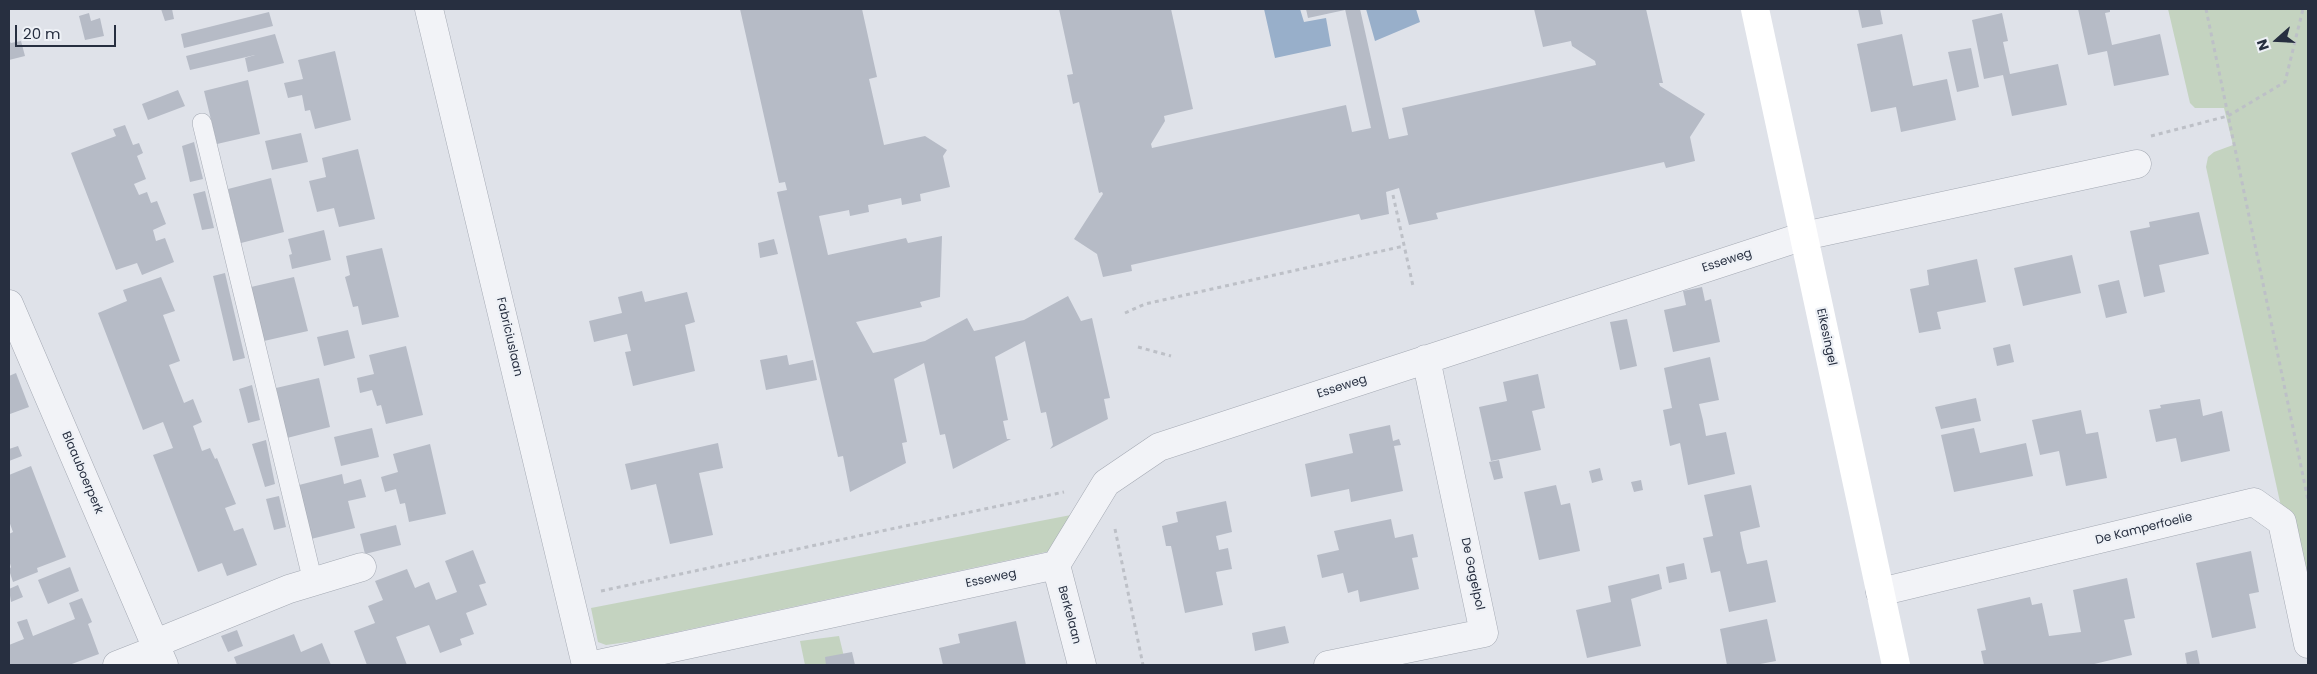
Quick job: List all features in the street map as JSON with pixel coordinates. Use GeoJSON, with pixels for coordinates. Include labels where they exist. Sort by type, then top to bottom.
{"type":"FeatureCollection","features":[{"type":"Feature","properties":{"kind":"street","name":"Fabriciuslaan"},"geometry":{"type":"LineString","coordinates":[[429,9],[586,665]]}},
{"type":"Feature","properties":{"kind":"street","name":"Eikesingel"},"geometry":{"type":"LineString","coordinates":[[1755,9],[1896,665]]}},
{"type":"Feature","properties":{"kind":"street","name":"Esseweg"},"geometry":{"type":"LineString","coordinates":[[594,665],[1056,565],[1106,483],[1160,447],[1804,236],[2137,164]]}},
{"type":"Feature","properties":{"kind":"street","name":"Blaauboerperk"},"geometry":{"type":"LineString","coordinates":[[9,304],[160,653]]}},
{"type":"Feature","properties":{"kind":"street","name":"De Gagelpol"},"geometry":{"type":"LineString","coordinates":[[1328,665],[1484,633],[1426,359]]}},
{"type":"Feature","properties":{"kind":"street","name":"De Kamperfoelie"},"geometry":{"type":"LineString","coordinates":[[1880,592],[2254,502],[2282,522],[2308,644]]}},
{"type":"Feature","properties":{"kind":"street","name":"Berkelaan"},"geometry":{"type":"LineString","coordinates":[[1056,565],[1082,665]]}},
{"type":"Feature","properties":{"kind":"street"},"geometry":{"type":"LineString","coordinates":[[117,665],[160,653],[289,589],[362,567]]}},
{"type":"Feature","properties":{"kind":"lane"},"geometry":{"type":"LineString","coordinates":[[202,123],[313,582]]}},
{"type":"Feature","properties":{"kind":"path"},"geometry":{"type":"LineString","coordinates":[[2206,9],[2308,500]]}},
{"type":"Feature","properties":{"kind":"path"},"geometry":{"type":"LineString","coordinates":[[2137,164],[2142,138],[2228,116],[2285,82],[2303,9]]}},
{"type":"Feature","properties":{"kind":"path"},"geometry":{"type":"LineString","coordinates":[[1393,195],[1413,286]]}},
{"type":"Feature","properties":{"kind":"path"},"geometry":{"type":"LineString","coordinates":[[1125,313],[1145,304],[1404,246]]}},
{"type":"Feature","properties":{"kind":"path"},"geometry":{"type":"LineString","coordinates":[[1138,347],[1171,356]]}},
{"type":"Feature","properties":{"kind":"path"},"geometry":{"type":"LineString","coordinates":[[570,598],[1106,483],[1143,665]]}},
{"type":"Feature","properties":{"kind":"green space"},"geometry":{"type":"Polygon","coordinates":[[[2168,9],[2308,9],[2308,622],[2206,167],[2208,157],[2214,152],[2233,145],[2224,108],[2195,108],[2190,103],[2168,9]]]}},
{"type":"Feature","properties":{"kind":"green space"},"geometry":{"type":"Polygon","coordinates":[[[1076,514],[1055,550],[635,641],[606,645],[598,642],[591,608],[1076,514]]]}},
{"type":"Feature","properties":{"kind":"green space"},"geometry":{"type":"Polygon","coordinates":[[[839,636],[846,665],[805,665],[800,641],[839,636]]]}},
{"type":"Feature","properties":{"kind":"water"},"geometry":{"type":"Polygon","coordinates":[[[1264,9],[1300,9],[1304,22],[1326,18],[1331,46],[1275,58],[1264,9]]]}},
{"type":"Feature","properties":{"kind":"water"},"geometry":{"type":"Polygon","coordinates":[[[1366,9],[1416,9],[1420,22],[1375,41],[1366,9]]]}},
{"type":"Feature","properties":{"kind":"building"},"geometry":{"type":"Polygon","coordinates":[[[161,9],[172,9],[174,19],[165,21],[161,9]]]}},
{"type":"Feature","properties":{"kind":"building"},"geometry":{"type":"Polygon","coordinates":[[[740,9],[862,9],[877,77],[869,79],[884,145],[925,136],[947,150],[943,156],[950,187],[920,194],[921,201],[902,205],[901,198],[868,205],[869,212],[850,216],[849,210],[819,216],[828,255],[906,238],[908,243],[942,236],[940,297],[920,302],[922,307],[856,322],[873,353],[925,341],[967,318],[974,331],[1024,320],[1068,296],[1081,321],[1092,318],[1110,398],[1104,399],[1108,419],[1050,449],[1053,445],[1046,412],[1041,413],[1025,341],[995,357],[1008,420],[1003,421],[1007,439],[1011,439],[953,469],[945,434],[940,435],[924,363],[894,379],[907,442],[902,443],[906,463],[850,492],[843,456],[838,457],[777,192],[787,190],[785,182],[779,183],[740,9]]]}},
{"type":"Feature","properties":{"kind":"building"},"geometry":{"type":"Polygon","coordinates":[[[1059,9],[1171,9],[1193,109],[1164,116],[1165,121],[1151,144],[1152,148],[1346,105],[1352,132],[1371,128],[1345,9],[1360,9],[1389,139],[1408,135],[1402,108],[1596,65],[1595,61],[1572,46],[1571,41],[1543,47],[1534,9],[1646,9],[1663,83],[1659,83],[1660,86],[1705,114],[1690,137],[1695,161],[1666,168],[1664,162],[1436,213],[1438,219],[1409,225],[1399,188],[1386,192],[1389,214],[1361,220],[1359,214],[1131,265],[1132,271],[1103,277],[1097,254],[1074,239],[1103,194],[1102,192],[1099,193],[1079,102],[1073,104],[1067,75],[1073,74],[1059,9]]]}},
{"type":"Feature","properties":{"kind":"building"},"geometry":{"type":"Polygon","coordinates":[[[1306,9],[1345,9],[1345,10],[1308,18],[1306,9]]]}},
{"type":"Feature","properties":{"kind":"building"},"geometry":{"type":"Polygon","coordinates":[[[1858,9],[1880,9],[1883,24],[1862,28],[1858,9]]]}},
{"type":"Feature","properties":{"kind":"building"},"geometry":{"type":"Polygon","coordinates":[[[2078,9],[2110,9],[2110,12],[2105,13],[2112,45],[2160,34],[2169,75],[2114,86],[2107,51],[2088,55],[2078,9]]]}},
{"type":"Feature","properties":{"kind":"building"},"geometry":{"type":"Polygon","coordinates":[[[269,12],[273,26],[184,48],[181,34],[269,12]]]}},
{"type":"Feature","properties":{"kind":"building"},"geometry":{"type":"Polygon","coordinates":[[[89,13],[91,21],[100,18],[104,36],[85,40],[79,16],[89,13]]]}},
{"type":"Feature","properties":{"kind":"building"},"geometry":{"type":"Polygon","coordinates":[[[2002,13],[2008,41],[2003,42],[2010,74],[2058,64],[2067,105],[2012,116],[2003,75],[1984,79],[1972,20],[2002,13]]]}},
{"type":"Feature","properties":{"kind":"building"},"geometry":{"type":"Polygon","coordinates":[[[275,34],[284,63],[248,72],[245,58],[255,55],[190,70],[186,56],[275,34]]]}},
{"type":"Feature","properties":{"kind":"building"},"geometry":{"type":"Polygon","coordinates":[[[1902,34],[1913,86],[1947,79],[1956,120],[1901,132],[1896,107],[1871,112],[1857,44],[1902,34]]]}},
{"type":"Feature","properties":{"kind":"building"},"geometry":{"type":"Polygon","coordinates":[[[9,41],[11,43],[21,41],[25,56],[9,60],[9,41]]]}},
{"type":"Feature","properties":{"kind":"building"},"geometry":{"type":"Polygon","coordinates":[[[1971,48],[1979,87],[1957,92],[1948,52],[1971,48]]]}},
{"type":"Feature","properties":{"kind":"building"},"geometry":{"type":"Polygon","coordinates":[[[335,51],[351,120],[315,129],[310,110],[305,111],[302,95],[288,98],[284,83],[303,79],[298,60],[335,51]]]}},
{"type":"Feature","properties":{"kind":"building"},"geometry":{"type":"Polygon","coordinates":[[[248,80],[260,134],[217,144],[204,91],[248,80]]]}},
{"type":"Feature","properties":{"kind":"building"},"geometry":{"type":"Polygon","coordinates":[[[178,90],[185,106],[148,120],[142,104],[178,90]]]}},
{"type":"Feature","properties":{"kind":"building"},"geometry":{"type":"Polygon","coordinates":[[[125,125],[133,145],[139,143],[143,153],[137,156],[146,179],[134,184],[139,195],[147,192],[151,203],[157,201],[166,224],[153,230],[156,241],[165,238],[174,262],[142,275],[137,263],[116,270],[71,153],[116,136],[113,129],[125,125]]]}},
{"type":"Feature","properties":{"kind":"building"},"geometry":{"type":"Polygon","coordinates":[[[301,133],[308,162],[272,170],[265,141],[301,133]]]}},
{"type":"Feature","properties":{"kind":"building"},"geometry":{"type":"Polygon","coordinates":[[[194,142],[203,179],[190,182],[182,146],[194,142]]]}},
{"type":"Feature","properties":{"kind":"building"},"geometry":{"type":"Polygon","coordinates":[[[358,149],[375,219],[339,227],[334,208],[317,212],[309,181],[326,177],[322,158],[358,149]]]}},
{"type":"Feature","properties":{"kind":"building"},"geometry":{"type":"Polygon","coordinates":[[[271,178],[284,232],[241,243],[228,189],[271,178]]]}},
{"type":"Feature","properties":{"kind":"building"},"geometry":{"type":"Polygon","coordinates":[[[205,191],[214,228],[202,230],[193,194],[205,191]]]}},
{"type":"Feature","properties":{"kind":"building"},"geometry":{"type":"Polygon","coordinates":[[[2199,212],[2209,254],[2159,265],[2165,292],[2144,297],[2130,231],[2150,227],[2149,222],[2199,212]]]}},
{"type":"Feature","properties":{"kind":"building"},"geometry":{"type":"Polygon","coordinates":[[[324,230],[331,260],[292,269],[289,255],[292,254],[288,239],[324,230]]]}},
{"type":"Feature","properties":{"kind":"building"},"geometry":{"type":"Polygon","coordinates":[[[774,239],[778,254],[760,258],[758,243],[774,239]]]}},
{"type":"Feature","properties":{"kind":"building"},"geometry":{"type":"Polygon","coordinates":[[[382,248],[399,317],[362,325],[358,306],[353,307],[345,277],[350,275],[346,256],[382,248]]]}},
{"type":"Feature","properties":{"kind":"building"},"geometry":{"type":"Polygon","coordinates":[[[2072,255],[2081,293],[2023,306],[2014,268],[2072,255]]]}},
{"type":"Feature","properties":{"kind":"building"},"geometry":{"type":"Polygon","coordinates":[[[1977,259],[1986,302],[1937,312],[1941,329],[1919,333],[1910,289],[1929,285],[1927,270],[1977,259]]]}},
{"type":"Feature","properties":{"kind":"building"},"geometry":{"type":"Polygon","coordinates":[[[225,273],[245,358],[233,361],[213,276],[225,273]]]}},
{"type":"Feature","properties":{"kind":"building"},"geometry":{"type":"Polygon","coordinates":[[[161,277],[175,311],[163,315],[180,361],[169,365],[184,403],[193,399],[202,422],[193,426],[202,451],[210,448],[215,459],[217,458],[236,504],[225,508],[234,531],[243,528],[257,565],[227,576],[222,563],[198,572],[153,455],[173,448],[163,422],[143,430],[98,313],[127,301],[123,290],[161,277]]]}},
{"type":"Feature","properties":{"kind":"building"},"geometry":{"type":"Polygon","coordinates":[[[294,277],[308,331],[264,341],[251,287],[294,277]]]}},
{"type":"Feature","properties":{"kind":"building"},"geometry":{"type":"Polygon","coordinates":[[[2119,280],[2127,313],[2106,318],[2098,285],[2119,280]]]}},
{"type":"Feature","properties":{"kind":"building"},"geometry":{"type":"Polygon","coordinates":[[[1702,287],[1705,301],[1711,299],[1720,342],[1673,352],[1664,310],[1686,305],[1683,291],[1702,287]]]}},
{"type":"Feature","properties":{"kind":"building"},"geometry":{"type":"Polygon","coordinates":[[[642,291],[645,302],[687,292],[695,322],[685,325],[695,371],[633,386],[625,352],[631,351],[627,334],[594,342],[589,321],[622,313],[618,297],[642,291]]]}},
{"type":"Feature","properties":{"kind":"building"},"geometry":{"type":"Polygon","coordinates":[[[1627,319],[1637,366],[1620,370],[1610,322],[1627,319]]]}},
{"type":"Feature","properties":{"kind":"building"},"geometry":{"type":"Polygon","coordinates":[[[348,330],[355,358],[324,366],[317,337],[348,330]]]}},
{"type":"Feature","properties":{"kind":"building"},"geometry":{"type":"Polygon","coordinates":[[[2010,344],[2014,362],[1997,366],[1993,348],[2010,344]]]}},
{"type":"Feature","properties":{"kind":"building"},"geometry":{"type":"Polygon","coordinates":[[[406,346],[423,415],[386,424],[381,405],[377,406],[372,390],[360,393],[357,378],[374,374],[369,355],[406,346]]]}},
{"type":"Feature","properties":{"kind":"building"},"geometry":{"type":"Polygon","coordinates":[[[787,355],[789,365],[813,360],[817,380],[766,390],[760,360],[787,355]]]}},
{"type":"Feature","properties":{"kind":"building"},"geometry":{"type":"Polygon","coordinates":[[[1710,357],[1719,400],[1699,404],[1706,436],[1726,432],[1735,474],[1688,485],[1680,443],[1670,446],[1663,410],[1672,408],[1664,368],[1710,357]]]}},
{"type":"Feature","properties":{"kind":"building"},"geometry":{"type":"Polygon","coordinates":[[[16,373],[29,407],[10,414],[9,376],[16,373]]]}},
{"type":"Feature","properties":{"kind":"building"},"geometry":{"type":"Polygon","coordinates":[[[1538,374],[1545,408],[1532,411],[1541,450],[1491,461],[1479,407],[1507,401],[1503,382],[1538,374]]]}},
{"type":"Feature","properties":{"kind":"building"},"geometry":{"type":"Polygon","coordinates":[[[319,378],[330,427],[287,438],[276,388],[319,378]]]}},
{"type":"Feature","properties":{"kind":"building"},"geometry":{"type":"Polygon","coordinates":[[[252,385],[260,420],[248,423],[239,389],[252,385]]]}},
{"type":"Feature","properties":{"kind":"building"},"geometry":{"type":"Polygon","coordinates":[[[1976,398],[1981,421],[1941,429],[1935,407],[1976,398]]]}},
{"type":"Feature","properties":{"kind":"building"},"geometry":{"type":"Polygon","coordinates":[[[2200,399],[2203,416],[2222,411],[2230,451],[2181,462],[2176,438],[2156,442],[2149,410],[2161,408],[2160,405],[2200,399]]]}},
{"type":"Feature","properties":{"kind":"building"},"geometry":{"type":"Polygon","coordinates":[[[2081,410],[2086,434],[2098,432],[2107,478],[2066,486],[2059,451],[2040,455],[2032,420],[2081,410]]]}},
{"type":"Feature","properties":{"kind":"building"},"geometry":{"type":"Polygon","coordinates":[[[1390,425],[1393,441],[1399,439],[1401,445],[1394,446],[1403,491],[1351,502],[1349,489],[1311,497],[1305,464],[1353,453],[1349,434],[1390,425]]]}},
{"type":"Feature","properties":{"kind":"building"},"geometry":{"type":"Polygon","coordinates":[[[372,428],[379,457],[341,466],[334,437],[372,428]]]}},
{"type":"Feature","properties":{"kind":"building"},"geometry":{"type":"Polygon","coordinates":[[[1974,428],[1980,453],[2026,443],[2033,476],[1954,492],[1941,435],[1974,428]]]}},
{"type":"Feature","properties":{"kind":"building"},"geometry":{"type":"Polygon","coordinates":[[[266,440],[275,484],[265,487],[252,444],[266,440]]]}},
{"type":"Feature","properties":{"kind":"building"},"geometry":{"type":"Polygon","coordinates":[[[718,443],[723,468],[699,473],[713,535],[670,544],[656,484],[631,490],[625,464],[718,443]]]}},
{"type":"Feature","properties":{"kind":"building"},"geometry":{"type":"Polygon","coordinates":[[[430,444],[446,514],[409,522],[405,503],[400,504],[396,489],[385,492],[381,477],[398,472],[393,454],[430,444]]]}},
{"type":"Feature","properties":{"kind":"building"},"geometry":{"type":"Polygon","coordinates":[[[18,446],[22,456],[9,461],[9,449],[18,446]]]}},
{"type":"Feature","properties":{"kind":"building"},"geometry":{"type":"Polygon","coordinates":[[[1499,460],[1503,478],[1494,480],[1489,462],[1499,460]]]}},
{"type":"Feature","properties":{"kind":"building"},"geometry":{"type":"Polygon","coordinates":[[[31,466],[66,557],[37,568],[38,572],[13,582],[9,570],[11,567],[9,560],[9,534],[13,532],[9,521],[9,475],[31,466]]]}},
{"type":"Feature","properties":{"kind":"building"},"geometry":{"type":"Polygon","coordinates":[[[1600,468],[1603,480],[1592,483],[1589,471],[1600,468]]]}},
{"type":"Feature","properties":{"kind":"building"},"geometry":{"type":"Polygon","coordinates":[[[342,474],[344,484],[361,479],[366,497],[348,501],[355,528],[311,539],[299,485],[342,474]]]}},
{"type":"Feature","properties":{"kind":"building"},"geometry":{"type":"Polygon","coordinates":[[[1641,480],[1643,490],[1634,492],[1631,482],[1641,480]]]}},
{"type":"Feature","properties":{"kind":"building"},"geometry":{"type":"Polygon","coordinates":[[[1556,485],[1561,505],[1570,503],[1580,551],[1539,560],[1524,492],[1556,485]]]}},
{"type":"Feature","properties":{"kind":"building"},"geometry":{"type":"Polygon","coordinates":[[[1751,485],[1760,527],[1740,532],[1743,548],[1747,564],[1767,560],[1776,602],[1729,612],[1720,571],[1711,573],[1703,538],[1713,536],[1704,495],[1751,485]]]}},
{"type":"Feature","properties":{"kind":"building"},"geometry":{"type":"Polygon","coordinates":[[[279,496],[286,527],[274,530],[266,499],[279,496]]]}},
{"type":"Feature","properties":{"kind":"building"},"geometry":{"type":"Polygon","coordinates":[[[1226,501],[1232,532],[1216,536],[1219,550],[1228,548],[1232,569],[1216,572],[1223,605],[1185,613],[1171,546],[1166,546],[1162,526],[1178,522],[1176,512],[1226,501]]]}},
{"type":"Feature","properties":{"kind":"building"},"geometry":{"type":"Polygon","coordinates":[[[1391,519],[1395,538],[1413,534],[1418,557],[1412,558],[1419,589],[1360,602],[1358,590],[1348,593],[1343,573],[1322,578],[1317,555],[1339,550],[1334,531],[1391,519]]]}},
{"type":"Feature","properties":{"kind":"building"},"geometry":{"type":"Polygon","coordinates":[[[396,525],[401,545],[365,554],[360,534],[396,525]]]}},
{"type":"Feature","properties":{"kind":"building"},"geometry":{"type":"Polygon","coordinates":[[[473,550],[486,583],[479,585],[487,605],[466,613],[474,634],[460,639],[462,645],[440,653],[429,625],[396,637],[407,665],[367,665],[354,631],[375,623],[368,606],[383,600],[375,581],[407,569],[415,588],[429,582],[436,600],[457,592],[445,561],[473,550]]]}},
{"type":"Feature","properties":{"kind":"building"},"geometry":{"type":"Polygon","coordinates":[[[2251,551],[2259,592],[2249,594],[2256,628],[2212,638],[2196,563],[2251,551]]]}},
{"type":"Feature","properties":{"kind":"building"},"geometry":{"type":"Polygon","coordinates":[[[1684,563],[1687,579],[1669,583],[1666,567],[1684,563]]]}},
{"type":"Feature","properties":{"kind":"building"},"geometry":{"type":"Polygon","coordinates":[[[70,567],[79,591],[48,604],[38,580],[70,567]]]}},
{"type":"Feature","properties":{"kind":"building"},"geometry":{"type":"Polygon","coordinates":[[[1659,574],[1662,589],[1631,599],[1641,646],[1587,658],[1576,610],[1611,602],[1608,586],[1659,574]]]}},
{"type":"Feature","properties":{"kind":"building"},"geometry":{"type":"Polygon","coordinates":[[[2127,578],[2135,618],[2124,620],[2132,655],[2090,665],[1984,665],[1981,651],[1986,650],[1977,609],[2030,597],[2032,605],[2042,603],[2049,636],[2081,632],[2073,590],[2127,578]]]}},
{"type":"Feature","properties":{"kind":"building"},"geometry":{"type":"Polygon","coordinates":[[[18,585],[23,597],[11,602],[9,589],[18,585]]]}},
{"type":"Feature","properties":{"kind":"building"},"geometry":{"type":"Polygon","coordinates":[[[82,598],[92,622],[88,624],[99,654],[69,665],[9,665],[9,645],[24,639],[17,622],[27,619],[33,636],[75,619],[69,603],[82,598]]]}},
{"type":"Feature","properties":{"kind":"building"},"geometry":{"type":"Polygon","coordinates":[[[1767,619],[1776,661],[1755,665],[1727,665],[1720,629],[1767,619]]]}},
{"type":"Feature","properties":{"kind":"building"},"geometry":{"type":"Polygon","coordinates":[[[1016,621],[1026,665],[943,665],[939,648],[960,643],[958,634],[1016,621]]]}},
{"type":"Feature","properties":{"kind":"building"},"geometry":{"type":"Polygon","coordinates":[[[1285,626],[1289,643],[1255,651],[1252,633],[1285,626]]]}},
{"type":"Feature","properties":{"kind":"building"},"geometry":{"type":"Polygon","coordinates":[[[237,630],[243,646],[228,652],[221,636],[237,630]]]}},
{"type":"Feature","properties":{"kind":"building"},"geometry":{"type":"Polygon","coordinates":[[[294,634],[301,652],[322,643],[331,665],[237,665],[234,657],[294,634]]]}},
{"type":"Feature","properties":{"kind":"building"},"geometry":{"type":"Polygon","coordinates":[[[2197,650],[2200,665],[2187,665],[2185,653],[2197,650]]]}},
{"type":"Feature","properties":{"kind":"building"},"geometry":{"type":"Polygon","coordinates":[[[852,652],[855,665],[826,665],[825,657],[852,652]]]}}]}
